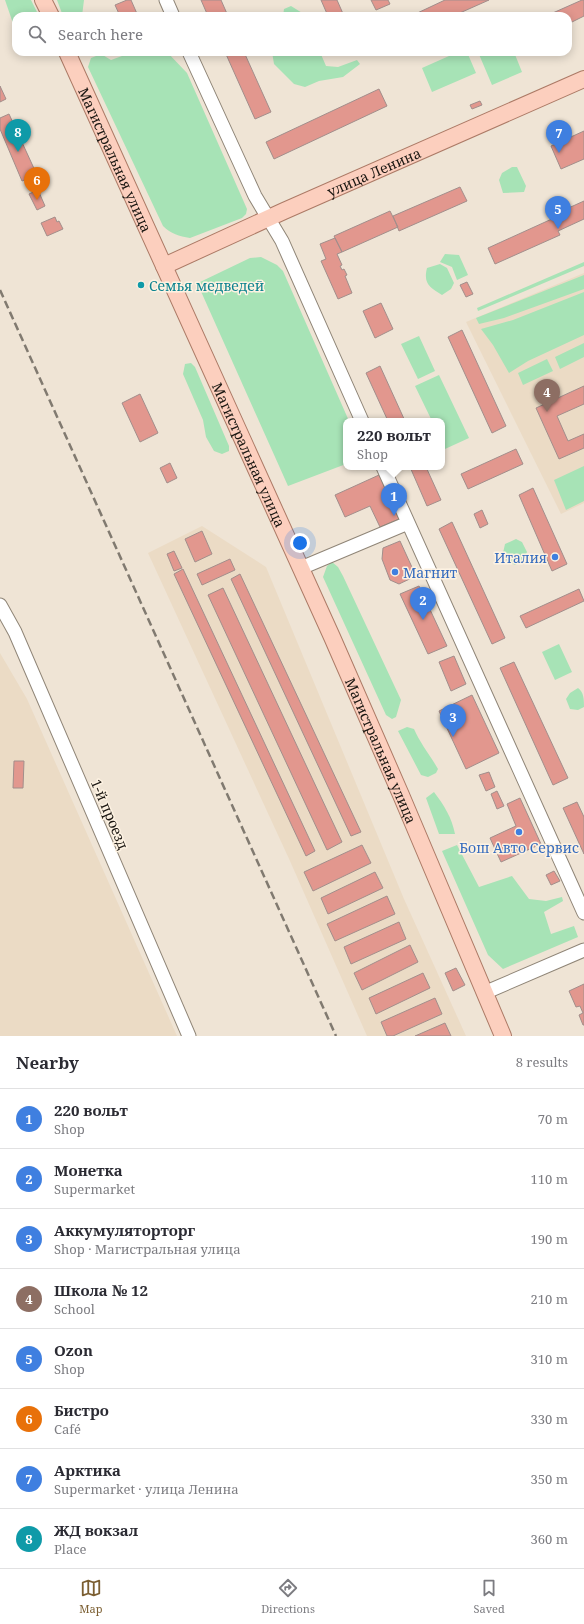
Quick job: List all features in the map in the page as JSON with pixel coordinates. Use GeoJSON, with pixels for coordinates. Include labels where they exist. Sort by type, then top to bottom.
{"type":"FeatureCollection","features":[{"type":"Feature","properties":{"kind":"main road"},"geometry":{"type":"LineString","coordinates":[[43,0],[48,12]]}},
{"type":"Feature","properties":{"kind":"main road","name":"Магистральная улица"},"geometry":{"type":"LineString","coordinates":[[69,56],[376,736],[503,1036]]}},
{"type":"Feature","properties":{"kind":"main road","name":"улица Ленина"},"geometry":{"type":"LineString","coordinates":[[164,266],[268,218],[584,79]]}},
{"type":"Feature","properties":{"kind":"street"},"geometry":{"type":"LineString","coordinates":[[166,0],[171,12]]}},
{"type":"Feature","properties":{"kind":"street"},"geometry":{"type":"LineString","coordinates":[[191,56],[255,196],[282,241],[361,418]]}},
{"type":"Feature","properties":{"kind":"street"},"geometry":{"type":"LineString","coordinates":[[383,470],[584,913]]}},
{"type":"Feature","properties":{"kind":"street"},"geometry":{"type":"LineString","coordinates":[[301,568],[408,523]]}},
{"type":"Feature","properties":{"kind":"street","name":"1-й проезд"},"geometry":{"type":"LineString","coordinates":[[0,605],[10,620],[189,1036]]}},
{"type":"Feature","properties":{"kind":"street"},"geometry":{"type":"LineString","coordinates":[[484,993],[584,950]]}},
{"type":"Feature","properties":{"kind":"shaded area"},"geometry":{"type":"Polygon","coordinates":[[[584,273],[584,503],[561,514],[466,322],[584,273]]]}},
{"type":"Feature","properties":{"kind":"shaded area"},"geometry":{"type":"Polygon","coordinates":[[[202,526],[266,567],[404,899],[466,1036],[367,1036],[290,861],[148,553],[202,526]]]}},
{"type":"Feature","properties":{"kind":"shaded area"},"geometry":{"type":"Polygon","coordinates":[[[0,653],[27,699],[177,1036],[0,1036],[0,653]]]}},
{"type":"Feature","properties":{"kind":"green space"},"geometry":{"type":"Polygon","coordinates":[[[5,0],[31,0],[37,12],[12,12],[12,20],[5,0]]]}},
{"type":"Feature","properties":{"kind":"green space"},"geometry":{"type":"Polygon","coordinates":[[[57,0],[84,0],[82,12],[62,12],[57,0]]]}},
{"type":"Feature","properties":{"kind":"green space"},"geometry":{"type":"Polygon","coordinates":[[[291,6],[301,12],[284,12],[284,9],[291,6]]]}},
{"type":"Feature","properties":{"kind":"green space"},"geometry":{"type":"Polygon","coordinates":[[[96,56],[104,56],[111,60],[122,56],[171,56],[187,73],[247,209],[246,214],[242,218],[190,238],[175,234],[163,226],[88,67],[91,58],[96,56]]]}},
{"type":"Feature","properties":{"kind":"green space"},"geometry":{"type":"Polygon","coordinates":[[[273,56],[322,56],[326,66],[338,67],[357,60],[360,64],[343,77],[319,81],[305,87],[294,84],[274,64],[273,56]]]}},
{"type":"Feature","properties":{"kind":"green space"},"geometry":{"type":"Polygon","coordinates":[[[449,56],[469,56],[476,73],[432,92],[422,68],[449,56]]]}},
{"type":"Feature","properties":{"kind":"green space"},"geometry":{"type":"Polygon","coordinates":[[[480,56],[516,56],[522,72],[492,85],[480,56]]]}},
{"type":"Feature","properties":{"kind":"green space"},"geometry":{"type":"Polygon","coordinates":[[[512,167],[517,167],[526,186],[524,192],[503,193],[499,180],[502,173],[512,167]]]}},
{"type":"Feature","properties":{"kind":"green space"},"geometry":{"type":"Polygon","coordinates":[[[445,254],[459,255],[468,275],[457,280],[452,267],[440,262],[445,254]]]}},
{"type":"Feature","properties":{"kind":"green space"},"geometry":{"type":"Polygon","coordinates":[[[261,257],[277,265],[283,271],[348,418],[343,418],[343,465],[288,486],[199,287],[200,282],[250,258],[261,257]]]}},
{"type":"Feature","properties":{"kind":"green space"},"geometry":{"type":"Polygon","coordinates":[[[584,262],[584,266],[478,311],[477,308],[584,262]]]}},
{"type":"Feature","properties":{"kind":"green space"},"geometry":{"type":"Polygon","coordinates":[[[440,264],[447,268],[454,283],[451,289],[442,295],[428,284],[426,278],[427,268],[440,264]]]}},
{"type":"Feature","properties":{"kind":"green space"},"geometry":{"type":"Polygon","coordinates":[[[584,275],[584,289],[504,318],[479,324],[476,318],[584,275]]]}},
{"type":"Feature","properties":{"kind":"green space"},"geometry":{"type":"Polygon","coordinates":[[[584,292],[584,335],[528,361],[509,373],[493,345],[481,329],[513,320],[584,292]]]}},
{"type":"Feature","properties":{"kind":"green space"},"geometry":{"type":"Polygon","coordinates":[[[419,336],[435,371],[418,379],[401,344],[419,336]]]}},
{"type":"Feature","properties":{"kind":"green space"},"geometry":{"type":"Polygon","coordinates":[[[584,343],[584,357],[560,369],[555,357],[584,343]]]}},
{"type":"Feature","properties":{"kind":"green space"},"geometry":{"type":"Polygon","coordinates":[[[547,359],[553,371],[523,385],[518,373],[547,359]]]}},
{"type":"Feature","properties":{"kind":"green space"},"geometry":{"type":"Polygon","coordinates":[[[191,363],[195,367],[229,446],[229,451],[222,454],[214,451],[206,437],[203,420],[183,374],[185,364],[191,363]]]}},
{"type":"Feature","properties":{"kind":"green space"},"geometry":{"type":"Polygon","coordinates":[[[439,375],[469,438],[445,449],[445,418],[431,418],[415,386],[439,375]]]}},
{"type":"Feature","properties":{"kind":"green space"},"geometry":{"type":"Polygon","coordinates":[[[584,466],[584,501],[566,510],[554,480],[584,466]]]}},
{"type":"Feature","properties":{"kind":"green space"},"geometry":{"type":"Polygon","coordinates":[[[516,539],[522,542],[527,552],[523,561],[515,565],[506,560],[503,553],[505,544],[516,539]]]}},
{"type":"Feature","properties":{"kind":"green space"},"geometry":{"type":"Polygon","coordinates":[[[332,562],[338,567],[343,576],[401,700],[396,717],[392,719],[386,715],[323,577],[327,566],[332,562]]]}},
{"type":"Feature","properties":{"kind":"green space"},"geometry":{"type":"Polygon","coordinates":[[[559,644],[572,672],[555,680],[542,652],[559,644]]]}},
{"type":"Feature","properties":{"kind":"green space"},"geometry":{"type":"Polygon","coordinates":[[[578,688],[583,694],[584,707],[578,710],[570,709],[566,699],[570,693],[578,688]]]}},
{"type":"Feature","properties":{"kind":"green space"},"geometry":{"type":"Polygon","coordinates":[[[407,727],[414,729],[438,769],[436,773],[428,777],[421,775],[398,731],[407,727]]]}},
{"type":"Feature","properties":{"kind":"green space"},"geometry":{"type":"Polygon","coordinates":[[[434,792],[447,812],[455,834],[439,834],[426,798],[434,792]]]}},
{"type":"Feature","properties":{"kind":"green space"},"geometry":{"type":"Polygon","coordinates":[[[457,845],[479,887],[512,876],[529,899],[546,901],[562,897],[563,901],[544,912],[551,934],[574,926],[578,937],[503,969],[488,955],[442,851],[457,845]]]}},
{"type":"Feature","properties":{"kind":"building"},"geometry":{"type":"Polygon","coordinates":[[[131,0],[136,12],[118,12],[115,5],[131,0]]]}},
{"type":"Feature","properties":{"kind":"building"},"geometry":{"type":"Polygon","coordinates":[[[201,0],[221,0],[226,12],[206,12],[201,0]]]}},
{"type":"Feature","properties":{"kind":"building"},"geometry":{"type":"Polygon","coordinates":[[[321,0],[337,0],[342,12],[326,12],[321,0]]]}},
{"type":"Feature","properties":{"kind":"building"},"geometry":{"type":"Polygon","coordinates":[[[371,0],[388,0],[390,4],[376,10],[371,0]]]}},
{"type":"Feature","properties":{"kind":"building"},"geometry":{"type":"Polygon","coordinates":[[[445,0],[489,0],[462,12],[420,12],[445,0]]]}},
{"type":"Feature","properties":{"kind":"building"},"geometry":{"type":"Polygon","coordinates":[[[584,0],[584,16],[572,22],[572,12],[555,12],[584,0]]]}},
{"type":"Feature","properties":{"kind":"building"},"geometry":{"type":"Polygon","coordinates":[[[227,56],[246,56],[271,112],[255,119],[227,56]]]}},
{"type":"Feature","properties":{"kind":"building"},"geometry":{"type":"Polygon","coordinates":[[[0,86],[6,99],[0,102],[0,86]]]}},
{"type":"Feature","properties":{"kind":"building"},"geometry":{"type":"Polygon","coordinates":[[[379,89],[387,106],[274,159],[266,142],[379,89]]]}},
{"type":"Feature","properties":{"kind":"building"},"geometry":{"type":"Polygon","coordinates":[[[480,101],[482,105],[472,109],[470,105],[480,101]]]}},
{"type":"Feature","properties":{"kind":"building"},"geometry":{"type":"Polygon","coordinates":[[[9,114],[37,175],[22,181],[0,129],[0,118],[9,114]]]}},
{"type":"Feature","properties":{"kind":"building"},"geometry":{"type":"Polygon","coordinates":[[[584,131],[584,159],[561,169],[551,146],[584,131]]]}},
{"type":"Feature","properties":{"kind":"building"},"geometry":{"type":"Polygon","coordinates":[[[460,187],[467,201],[399,231],[393,216],[460,187]]]}},
{"type":"Feature","properties":{"kind":"building"},"geometry":{"type":"Polygon","coordinates":[[[38,190],[45,206],[37,210],[29,194],[38,190]]]}},
{"type":"Feature","properties":{"kind":"building"},"geometry":{"type":"Polygon","coordinates":[[[584,201],[584,219],[558,231],[560,235],[495,264],[488,248],[554,218],[553,215],[584,201]]]}},
{"type":"Feature","properties":{"kind":"building"},"geometry":{"type":"Polygon","coordinates":[[[390,211],[398,227],[342,252],[334,236],[390,211]]]}},
{"type":"Feature","properties":{"kind":"building"},"geometry":{"type":"Polygon","coordinates":[[[55,217],[63,229],[47,236],[41,223],[55,217]]]}},
{"type":"Feature","properties":{"kind":"building"},"geometry":{"type":"Polygon","coordinates":[[[335,238],[342,252],[337,254],[342,265],[340,266],[342,270],[344,269],[347,275],[345,276],[352,293],[338,299],[321,261],[326,259],[320,244],[335,238]]]}},
{"type":"Feature","properties":{"kind":"building"},"geometry":{"type":"Polygon","coordinates":[[[467,282],[473,294],[466,297],[460,285],[467,282]]]}},
{"type":"Feature","properties":{"kind":"building"},"geometry":{"type":"Polygon","coordinates":[[[381,303],[393,329],[375,338],[363,311],[381,303]]]}},
{"type":"Feature","properties":{"kind":"building"},"geometry":{"type":"Polygon","coordinates":[[[462,330],[506,426],[492,433],[448,337],[462,330]]]}},
{"type":"Feature","properties":{"kind":"building"},"geometry":{"type":"Polygon","coordinates":[[[380,366],[404,418],[387,418],[366,373],[380,366]]]}},
{"type":"Feature","properties":{"kind":"building"},"geometry":{"type":"Polygon","coordinates":[[[584,386],[584,404],[557,416],[568,441],[584,434],[584,448],[559,459],[536,408],[584,386]]]}},
{"type":"Feature","properties":{"kind":"building"},"geometry":{"type":"Polygon","coordinates":[[[140,394],[158,433],[140,442],[122,403],[140,394]]]}},
{"type":"Feature","properties":{"kind":"building"},"geometry":{"type":"Polygon","coordinates":[[[516,449],[523,464],[468,489],[461,474],[516,449]]]}},
{"type":"Feature","properties":{"kind":"building"},"geometry":{"type":"Polygon","coordinates":[[[170,463],[177,478],[167,483],[160,468],[170,463]]]}},
{"type":"Feature","properties":{"kind":"building"},"geometry":{"type":"Polygon","coordinates":[[[411,470],[427,470],[441,500],[427,506],[411,470]]]}},
{"type":"Feature","properties":{"kind":"building"},"geometry":{"type":"Polygon","coordinates":[[[379,475],[399,519],[380,527],[370,506],[345,517],[335,495],[379,475]]]}},
{"type":"Feature","properties":{"kind":"building"},"geometry":{"type":"Polygon","coordinates":[[[533,488],[567,564],[552,571],[519,495],[533,488]]]}},
{"type":"Feature","properties":{"kind":"building"},"geometry":{"type":"Polygon","coordinates":[[[482,510],[488,524],[480,528],[474,514],[482,510]]]}},
{"type":"Feature","properties":{"kind":"building"},"geometry":{"type":"Polygon","coordinates":[[[452,522],[505,638],[492,644],[439,529],[452,522]]]}},
{"type":"Feature","properties":{"kind":"building"},"geometry":{"type":"Polygon","coordinates":[[[202,531],[212,554],[195,562],[185,539],[202,531]]]}},
{"type":"Feature","properties":{"kind":"building"},"geometry":{"type":"Polygon","coordinates":[[[400,541],[416,576],[399,584],[390,580],[382,559],[383,548],[400,541]]]}},
{"type":"Feature","properties":{"kind":"building"},"geometry":{"type":"Polygon","coordinates":[[[174,551],[182,568],[174,571],[167,554],[174,551]]]}},
{"type":"Feature","properties":{"kind":"building"},"geometry":{"type":"Polygon","coordinates":[[[230,559],[235,570],[202,585],[197,574],[230,559]]]}},
{"type":"Feature","properties":{"kind":"building"},"geometry":{"type":"Polygon","coordinates":[[[183,569],[315,851],[306,856],[174,574],[183,569]]]}},
{"type":"Feature","properties":{"kind":"building"},"geometry":{"type":"Polygon","coordinates":[[[240,574],[361,832],[351,836],[231,579],[240,574]]]}},
{"type":"Feature","properties":{"kind":"building"},"geometry":{"type":"Polygon","coordinates":[[[419,586],[447,646],[428,654],[400,594],[419,586]]]}},
{"type":"Feature","properties":{"kind":"building"},"geometry":{"type":"Polygon","coordinates":[[[223,588],[342,842],[327,850],[208,595],[223,588]]]}},
{"type":"Feature","properties":{"kind":"building"},"geometry":{"type":"Polygon","coordinates":[[[579,589],[584,601],[526,628],[520,616],[579,589]]]}},
{"type":"Feature","properties":{"kind":"building"},"geometry":{"type":"Polygon","coordinates":[[[454,656],[466,684],[451,691],[439,662],[454,656]]]}},
{"type":"Feature","properties":{"kind":"building"},"geometry":{"type":"Polygon","coordinates":[[[514,662],[568,778],[553,785],[500,668],[514,662]]]}},
{"type":"Feature","properties":{"kind":"building"},"geometry":{"type":"Polygon","coordinates":[[[472,695],[499,753],[466,769],[439,711],[472,695]]]}},
{"type":"Feature","properties":{"kind":"building"},"geometry":{"type":"Polygon","coordinates":[[[14,761],[24,761],[23,788],[13,788],[14,761]]]}},
{"type":"Feature","properties":{"kind":"building"},"geometry":{"type":"Polygon","coordinates":[[[489,772],[495,787],[486,791],[479,775],[489,772]]]}},
{"type":"Feature","properties":{"kind":"building"},"geometry":{"type":"Polygon","coordinates":[[[497,791],[504,806],[497,809],[491,794],[497,791]]]}},
{"type":"Feature","properties":{"kind":"building","name":"Бош Авто Сервис"},"geometry":{"type":"Polygon","coordinates":[[[520,798],[541,844],[501,862],[490,838],[516,826],[507,804],[520,798]]]}},
{"type":"Feature","properties":{"kind":"building"},"geometry":{"type":"Polygon","coordinates":[[[577,802],[584,817],[584,854],[563,808],[577,802]]]}},
{"type":"Feature","properties":{"kind":"building"},"geometry":{"type":"Polygon","coordinates":[[[362,845],[371,863],[313,891],[304,872],[362,845]]]}},
{"type":"Feature","properties":{"kind":"building"},"geometry":{"type":"Polygon","coordinates":[[[554,871],[560,881],[551,885],[546,875],[554,871]]]}},
{"type":"Feature","properties":{"kind":"building"},"geometry":{"type":"Polygon","coordinates":[[[375,872],[383,888],[328,914],[321,898],[375,872]]]}},
{"type":"Feature","properties":{"kind":"building"},"geometry":{"type":"Polygon","coordinates":[[[387,896],[395,914],[335,941],[327,924],[387,896]]]}},
{"type":"Feature","properties":{"kind":"building"},"geometry":{"type":"Polygon","coordinates":[[[399,922],[406,939],[351,964],[344,947],[399,922]]]}},
{"type":"Feature","properties":{"kind":"building"},"geometry":{"type":"Polygon","coordinates":[[[410,945],[418,962],[362,990],[354,973],[410,945]]]}},
{"type":"Feature","properties":{"kind":"building"},"geometry":{"type":"Polygon","coordinates":[[[456,968],[465,985],[453,991],[445,973],[456,968]]]}},
{"type":"Feature","properties":{"kind":"building"},"geometry":{"type":"Polygon","coordinates":[[[423,973],[430,988],[376,1014],[369,998],[423,973]]]}},
{"type":"Feature","properties":{"kind":"building"},"geometry":{"type":"Polygon","coordinates":[[[584,984],[583,1025],[579,1015],[583,1013],[580,1006],[576,1007],[569,991],[584,984]]]}},
{"type":"Feature","properties":{"kind":"building"},"geometry":{"type":"Polygon","coordinates":[[[435,998],[442,1014],[393,1036],[387,1036],[381,1022],[435,998]]]}},
{"type":"Feature","properties":{"kind":"building"},"geometry":{"type":"Polygon","coordinates":[[[445,1023],[451,1036],[415,1036],[445,1023]]]}},
{"type":"Feature","properties":{"kind":"railway"},"geometry":{"type":"LineString","coordinates":[[0,290],[336,1036]]}},
{"type":"Feature","properties":{"kind":"place","name":"ЖД вокзал"},"geometry":{"type":"Point","coordinates":[18,152]}},
{"type":"Feature","properties":{"kind":"place","name":"Арктика"},"geometry":{"type":"Point","coordinates":[559,153]}},
{"type":"Feature","properties":{"kind":"place","name":"Бистро"},"geometry":{"type":"Point","coordinates":[37,200]}},
{"type":"Feature","properties":{"kind":"place","name":"Ozon"},"geometry":{"type":"Point","coordinates":[558,229]}},
{"type":"Feature","properties":{"kind":"place","name":"Семья медведей"},"geometry":{"type":"Point","coordinates":[141,285]}},
{"type":"Feature","properties":{"kind":"place","name":"Школа № 12"},"geometry":{"type":"Point","coordinates":[547,412]}},
{"type":"Feature","properties":{"kind":"place","name":"220 вольт"},"geometry":{"type":"Point","coordinates":[394,516]}},
{"type":"Feature","properties":{"kind":"place","name":"Италия"},"geometry":{"type":"Point","coordinates":[555,557]}},
{"type":"Feature","properties":{"kind":"place","name":"Магнит"},"geometry":{"type":"Point","coordinates":[395,572]}},
{"type":"Feature","properties":{"kind":"place","name":"Монетка"},"geometry":{"type":"Point","coordinates":[423,620]}},
{"type":"Feature","properties":{"kind":"place","name":"Аккумуляторторг"},"geometry":{"type":"Point","coordinates":[453,737]}},
{"type":"Feature","properties":{"kind":"place","name":"Бош Авто Сервис"},"geometry":{"type":"Point","coordinates":[519,832]}}]}
